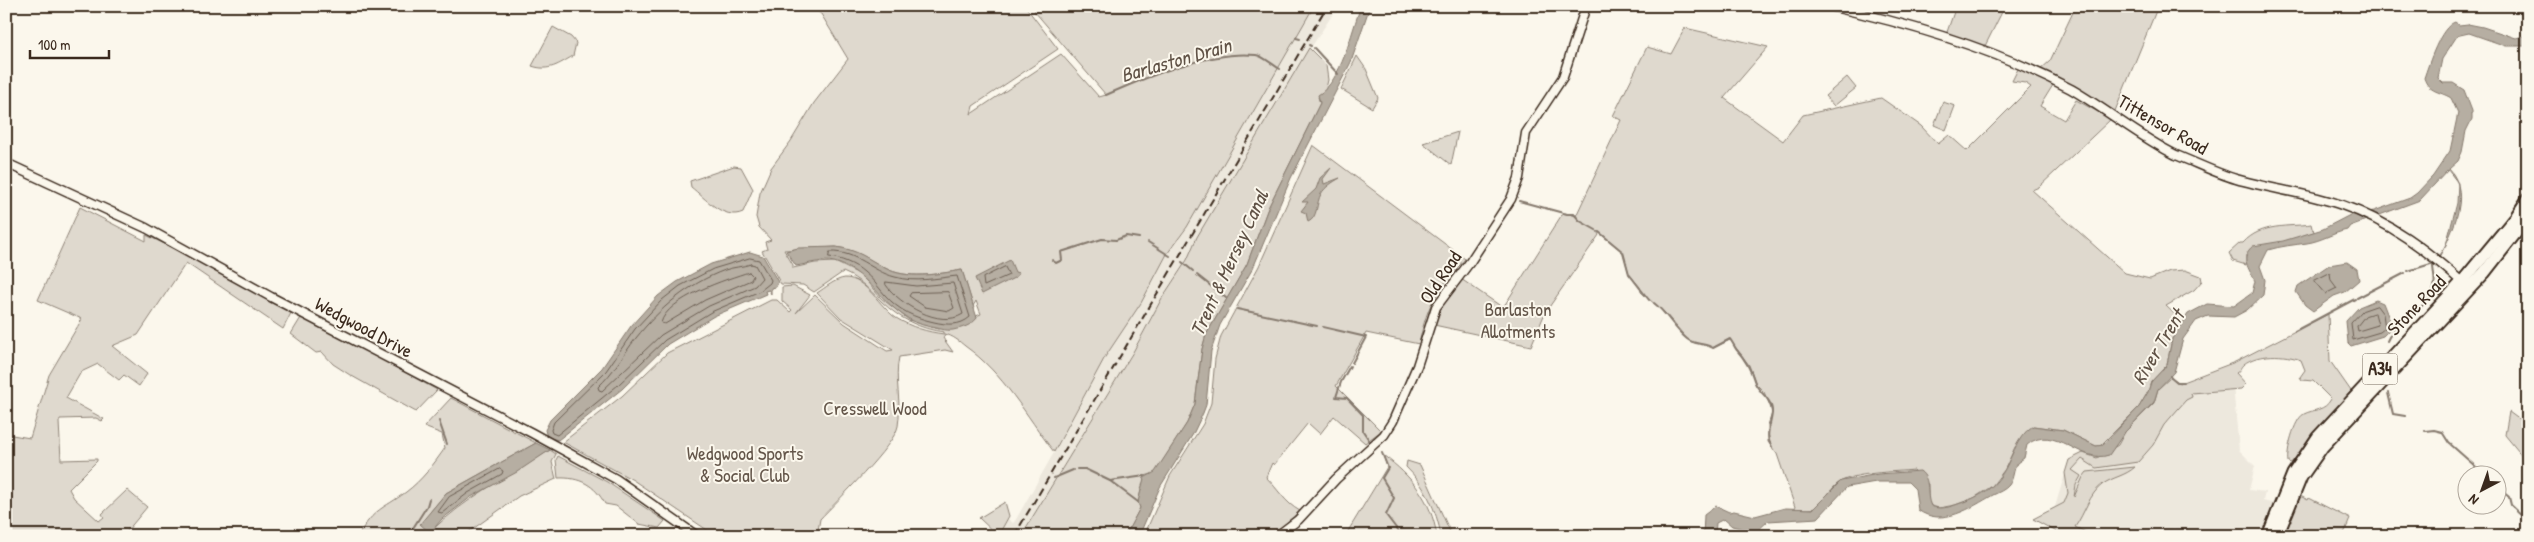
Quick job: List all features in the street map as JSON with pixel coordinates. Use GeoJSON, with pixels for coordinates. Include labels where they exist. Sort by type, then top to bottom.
{"type":"FeatureCollection","features":[{"type":"Feature","properties":{"kind":"highway","name":"Stone Road"},"geometry":{"type":"LineString","coordinates":[[2268,536],[2294,474],[2318,437],[2466,286],[2528,199]]}},
{"type":"Feature","properties":{"kind":"highway","name":"Stone Road"},"geometry":{"type":"LineString","coordinates":[[2277,536],[2301,478],[2322,446],[2528,217]]}},
{"type":"Feature","properties":{"kind":"street","name":"Old Road"},"geometry":{"type":"LineString","coordinates":[[1277,536],[1298,520],[1336,478],[1384,435],[1394,421],[1417,366],[1436,307],[1473,258],[1510,199],[1519,178],[1526,133],[1562,77],[1586,6]]}},
{"type":"Feature","properties":{"kind":"street","name":"Tittensor Road"},"geometry":{"type":"LineString","coordinates":[[1829,6],[1925,32],[2015,62],[2079,94],[2175,154],[2235,178],[2332,202],[2355,211],[2405,236],[2442,263],[2466,286]]}},
{"type":"Feature","properties":{"kind":"street","name":"Wedgwood Drive"},"geometry":{"type":"LineString","coordinates":[[6,163],[146,228],[271,297],[532,433],[616,479],[697,536]]}},
{"type":"Feature","properties":{"kind":"shaded area"},"geometry":{"type":"Polygon","coordinates":[[[1314,6],[1338,6],[1279,97],[1197,237],[1187,260],[1162,298],[1133,351],[1021,536],[998,536],[1008,519],[1013,523],[1015,521],[1064,435],[1105,357],[1141,303],[1167,254],[1187,227],[1314,6]]]}},
{"type":"Feature","properties":{"kind":"shaded area"},"geometry":{"type":"Polygon","coordinates":[[[2232,374],[2239,450],[2255,466],[2249,490],[2265,492],[2263,501],[2275,504],[2262,536],[2195,536],[2173,528],[2170,536],[2064,536],[2033,519],[2055,507],[2069,460],[2083,453],[2089,454],[2169,378],[2178,385],[2232,374]]]}},
{"type":"Feature","properties":{"kind":"green space"},"geometry":{"type":"Polygon","coordinates":[[[810,6],[1025,6],[1058,49],[973,106],[971,114],[1061,54],[1099,97],[1106,95],[1035,12],[1033,6],[1314,6],[1187,227],[1167,254],[1141,303],[1105,357],[1054,452],[1013,395],[991,369],[958,341],[945,334],[943,338],[953,352],[945,350],[899,357],[897,374],[899,417],[894,435],[876,459],[820,519],[817,536],[716,536],[633,480],[563,442],[622,396],[667,353],[771,300],[777,300],[790,312],[792,310],[782,301],[782,287],[793,286],[810,295],[796,313],[815,295],[844,323],[887,351],[893,350],[841,318],[817,293],[838,280],[845,278],[853,279],[866,288],[896,318],[919,329],[944,334],[944,332],[919,326],[903,318],[859,281],[843,272],[814,292],[803,285],[781,284],[762,251],[767,249],[765,242],[771,240],[759,227],[756,217],[760,193],[771,168],[791,141],[814,103],[848,59],[821,14],[810,6]],[[836,247],[784,250],[793,268],[815,263],[835,262],[861,275],[881,298],[909,320],[939,329],[977,318],[976,316],[981,314],[976,301],[973,306],[962,270],[923,275],[903,274],[885,268],[850,250],[836,247]]]}},
{"type":"Feature","properties":{"kind":"green space"},"geometry":{"type":"Polygon","coordinates":[[[1956,6],[2005,6],[1984,48],[1946,35],[1956,6]]]}},
{"type":"Feature","properties":{"kind":"green space"},"geometry":{"type":"Polygon","coordinates":[[[2076,6],[2158,6],[2115,111],[2040,70],[2050,61],[2076,6]]]}},
{"type":"Feature","properties":{"kind":"green space"},"geometry":{"type":"Polygon","coordinates":[[[553,27],[571,37],[576,43],[573,56],[549,68],[532,66],[553,27]]]}},
{"type":"Feature","properties":{"kind":"green space","name":"Barlaston Allotments"},"geometry":{"type":"Polygon","coordinates":[[[1685,28],[1768,47],[1724,98],[1783,141],[1803,115],[1881,98],[1921,126],[1938,144],[1949,135],[1967,151],[2031,87],[2025,83],[2012,81],[2019,67],[2053,85],[2040,106],[2064,120],[2076,100],[2111,119],[2039,187],[2032,190],[2125,273],[2150,279],[2170,271],[2185,270],[2201,276],[2202,281],[2194,290],[2166,306],[2183,322],[2172,339],[2167,365],[2151,382],[2148,392],[2139,407],[2100,446],[2096,446],[2063,430],[2033,426],[2015,447],[2005,469],[1992,486],[1974,498],[1955,505],[1939,508],[1931,506],[1928,500],[1928,484],[1914,470],[1874,473],[1844,480],[1831,490],[1817,508],[1796,510],[1777,454],[1768,442],[1768,425],[1772,413],[1770,406],[1764,392],[1756,384],[1749,365],[1730,340],[1713,348],[1688,340],[1665,313],[1641,292],[1640,287],[1629,274],[1623,252],[1597,231],[1599,235],[1545,313],[1531,346],[1434,325],[1437,311],[1461,279],[1502,307],[1506,303],[1561,216],[1565,213],[1576,216],[1621,120],[1613,116],[1647,47],[1671,54],[1685,28]]]}},
{"type":"Feature","properties":{"kind":"green space"},"geometry":{"type":"Polygon","coordinates":[[[1309,48],[1326,65],[1328,80],[1325,92],[1318,97],[1320,103],[1268,208],[1247,264],[1206,335],[1202,349],[1195,404],[1187,423],[1155,473],[1145,476],[1138,502],[1140,508],[1125,536],[1021,536],[1133,352],[1162,298],[1187,260],[1197,237],[1309,48]]]}},
{"type":"Feature","properties":{"kind":"green space"},"geometry":{"type":"Polygon","coordinates":[[[1357,56],[1366,69],[1378,98],[1372,108],[1341,89],[1357,56]]]}},
{"type":"Feature","properties":{"kind":"green space"},"geometry":{"type":"Polygon","coordinates":[[[1847,77],[1856,88],[1834,106],[1825,96],[1847,77]]]}},
{"type":"Feature","properties":{"kind":"green space"},"geometry":{"type":"Polygon","coordinates":[[[1943,102],[1955,106],[1946,130],[1934,125],[1943,102]]]}},
{"type":"Feature","properties":{"kind":"green space"},"geometry":{"type":"Polygon","coordinates":[[[1458,132],[1451,165],[1423,143],[1458,132]]]}},
{"type":"Feature","properties":{"kind":"green space"},"geometry":{"type":"Polygon","coordinates":[[[1313,145],[1465,259],[1447,280],[1430,306],[1419,344],[1366,333],[1336,386],[1381,431],[1365,443],[1334,416],[1320,434],[1308,423],[1274,465],[1272,463],[1266,477],[1286,500],[1300,511],[1271,536],[1144,536],[1170,476],[1203,424],[1211,403],[1215,359],[1221,336],[1259,266],[1313,145]]]}},
{"type":"Feature","properties":{"kind":"green space"},"geometry":{"type":"Polygon","coordinates":[[[734,166],[741,167],[753,189],[743,212],[736,214],[722,211],[715,207],[691,187],[690,181],[734,166]]]}},
{"type":"Feature","properties":{"kind":"green space"},"geometry":{"type":"Polygon","coordinates":[[[80,207],[146,241],[146,235],[177,250],[291,313],[283,329],[186,263],[138,335],[112,346],[147,374],[139,386],[124,375],[119,380],[98,364],[81,372],[66,398],[104,419],[102,421],[96,418],[60,419],[59,422],[61,460],[97,459],[69,489],[74,498],[99,521],[104,517],[102,514],[127,490],[147,507],[123,536],[6,536],[6,434],[30,438],[49,375],[82,319],[38,300],[80,207]]]}},
{"type":"Feature","properties":{"kind":"green space"},"geometry":{"type":"Polygon","coordinates":[[[2312,224],[2314,232],[2246,255],[2246,265],[2233,261],[2229,253],[2240,243],[2266,229],[2312,224]]]}},
{"type":"Feature","properties":{"kind":"green space"},"geometry":{"type":"Polygon","coordinates":[[[2328,314],[2330,361],[2351,391],[2291,463],[2288,462],[2288,451],[2300,417],[2326,406],[2331,399],[2313,381],[2302,380],[2300,377],[2305,370],[2301,360],[2280,356],[2264,356],[2250,360],[2236,373],[2246,384],[2241,389],[2191,393],[2192,397],[2186,400],[2164,425],[2153,445],[2138,462],[2096,468],[2082,459],[2072,470],[2081,476],[2076,485],[2074,497],[2087,472],[2135,467],[2103,484],[2091,498],[2075,527],[2094,536],[2064,536],[2033,519],[2064,503],[2068,493],[2065,473],[2069,460],[2083,453],[2097,458],[2118,445],[2125,432],[2154,403],[2158,389],[2171,377],[2180,383],[2235,362],[2328,314]]]}},
{"type":"Feature","properties":{"kind":"green space"},"geometry":{"type":"Polygon","coordinates":[[[302,316],[437,390],[416,412],[350,375],[333,364],[322,352],[316,353],[291,334],[302,316]]]}},
{"type":"Feature","properties":{"kind":"green space"},"geometry":{"type":"Polygon","coordinates":[[[451,398],[536,443],[446,493],[431,511],[429,533],[472,498],[550,450],[556,454],[552,462],[556,479],[519,496],[463,536],[358,536],[369,519],[417,482],[445,448],[442,434],[424,427],[451,398]]]}},
{"type":"Feature","properties":{"kind":"green space"},"geometry":{"type":"Polygon","coordinates":[[[2509,412],[2528,426],[2528,463],[2505,435],[2509,412]]]}},
{"type":"Feature","properties":{"kind":"green space"},"geometry":{"type":"Polygon","coordinates":[[[1383,455],[1403,472],[1419,490],[1430,511],[1437,536],[1345,536],[1387,467],[1383,455]]]}},
{"type":"Feature","properties":{"kind":"green space"},"geometry":{"type":"Polygon","coordinates":[[[558,456],[607,482],[665,521],[659,528],[639,524],[616,506],[605,504],[592,487],[573,479],[558,478],[556,460],[558,456]]]}},
{"type":"Feature","properties":{"kind":"green space"},"geometry":{"type":"Polygon","coordinates":[[[1407,461],[1420,465],[1452,536],[1441,536],[1429,498],[1406,467],[1407,461]]]}},
{"type":"Feature","properties":{"kind":"green space"},"geometry":{"type":"Polygon","coordinates":[[[2298,495],[2308,500],[2309,498],[2350,519],[2343,536],[2297,536],[2286,530],[2298,495]]]}},
{"type":"Feature","properties":{"kind":"green space"},"geometry":{"type":"Polygon","coordinates":[[[1005,502],[1009,516],[998,536],[979,518],[1005,502]]]}},
{"type":"Feature","properties":{"kind":"water"},"geometry":{"type":"Polygon","coordinates":[[[1361,6],[1370,6],[1351,62],[1291,178],[1253,268],[1220,325],[1211,351],[1206,405],[1203,413],[1193,434],[1160,487],[1139,536],[1125,536],[1140,508],[1138,502],[1144,478],[1155,472],[1187,423],[1195,404],[1202,349],[1206,335],[1247,264],[1268,208],[1320,103],[1318,95],[1326,88],[1340,68],[1361,6]]]}},
{"type":"Feature","properties":{"kind":"water"},"geometry":{"type":"Polygon","coordinates":[[[2455,22],[2459,25],[2468,24],[2516,38],[2528,35],[2528,46],[2506,46],[2469,33],[2460,35],[2457,36],[2442,59],[2438,78],[2443,83],[2453,83],[2464,90],[2472,111],[2472,119],[2466,131],[2462,152],[2458,161],[2449,169],[2455,179],[2448,170],[2420,200],[2350,226],[2347,230],[2317,241],[2268,250],[2260,266],[2265,280],[2263,295],[2247,310],[2234,317],[2208,316],[2196,321],[2183,339],[2174,372],[2158,389],[2154,402],[2125,432],[2109,455],[2088,454],[2047,438],[2037,439],[2027,445],[2024,458],[2017,463],[2012,480],[2007,487],[1957,514],[1937,517],[1927,515],[1918,510],[1915,489],[1908,482],[1876,482],[1847,487],[1818,518],[1768,521],[1756,532],[1732,526],[1724,519],[1716,523],[1715,536],[1703,536],[1704,515],[1716,506],[1729,512],[1734,511],[1755,516],[1785,508],[1813,509],[1841,481],[1878,474],[1920,471],[1926,479],[1931,506],[1941,508],[1955,505],[1981,494],[1996,482],[2004,471],[2022,436],[2033,426],[2063,430],[2096,446],[2103,445],[2139,407],[2148,392],[2151,382],[2167,365],[2172,339],[2188,314],[2207,304],[2234,306],[2252,293],[2255,281],[2248,268],[2246,259],[2249,250],[2253,246],[2283,241],[2323,229],[2350,215],[2374,211],[2410,198],[2433,176],[2450,151],[2458,113],[2451,98],[2432,89],[2424,78],[2440,38],[2450,25],[2455,22]]]}},
{"type":"Feature","properties":{"kind":"water"},"geometry":{"type":"Polygon","coordinates":[[[1331,168],[1323,179],[1324,184],[1340,178],[1323,191],[1314,217],[1308,222],[1306,213],[1301,211],[1308,202],[1302,202],[1316,189],[1320,178],[1331,168]]]}},
{"type":"Feature","properties":{"kind":"water"},"geometry":{"type":"Polygon","coordinates":[[[2458,186],[2459,204],[2457,218],[2447,242],[2457,203],[2458,186]]]}},
{"type":"Feature","properties":{"kind":"water"},"geometry":{"type":"Polygon","coordinates":[[[836,247],[856,252],[885,268],[903,274],[923,275],[962,270],[977,318],[966,326],[950,330],[915,322],[891,305],[860,275],[848,267],[825,261],[796,266],[786,251],[798,248],[836,247]]]}},
{"type":"Feature","properties":{"kind":"water"},"geometry":{"type":"Polygon","coordinates":[[[2444,248],[2434,266],[2432,265],[2444,248]]]}},
{"type":"Feature","properties":{"kind":"water"},"geometry":{"type":"Polygon","coordinates":[[[750,252],[763,256],[778,282],[776,287],[771,288],[771,294],[769,290],[765,291],[766,294],[714,316],[668,344],[622,389],[558,440],[547,437],[545,430],[550,420],[602,368],[631,326],[658,296],[677,282],[711,264],[750,252]]]}},
{"type":"Feature","properties":{"kind":"water"},"geometry":{"type":"Polygon","coordinates":[[[1010,260],[1015,272],[1019,273],[1016,277],[982,294],[975,278],[1010,260]]]}},
{"type":"Feature","properties":{"kind":"water"},"geometry":{"type":"Polygon","coordinates":[[[2347,262],[2357,269],[2359,280],[2345,292],[2334,296],[2313,311],[2305,305],[2296,292],[2298,286],[2329,265],[2347,262]]]}},
{"type":"Feature","properties":{"kind":"water"},"geometry":{"type":"Polygon","coordinates":[[[2376,300],[2383,303],[2390,321],[2389,330],[2383,336],[2351,346],[2348,343],[2346,321],[2359,307],[2376,300]]]}},
{"type":"Feature","properties":{"kind":"water"},"geometry":{"type":"Polygon","coordinates":[[[536,443],[550,450],[517,472],[471,497],[442,519],[430,533],[420,524],[446,493],[536,443]]]}},
{"type":"Feature","properties":{"kind":"waterway","name":"Barlaston Drain"},"geometry":{"type":"LineString","coordinates":[[1296,38],[1300,39]]}},
{"type":"Feature","properties":{"kind":"waterway"},"geometry":{"type":"LineString","coordinates":[[1314,48],[1338,74]]}},
{"type":"Feature","properties":{"kind":"waterway","name":"Barlaston Drain"},"geometry":{"type":"LineString","coordinates":[[1106,95],[1180,66],[1220,56],[1256,55],[1280,69]]}},
{"type":"Feature","properties":{"kind":"waterway"},"geometry":{"type":"LineString","coordinates":[[1519,201],[1567,214],[1574,214],[1580,221],[1596,230]]}},
{"type":"Feature","properties":{"kind":"waterway"},"geometry":{"type":"LineString","coordinates":[[1599,232],[1623,252],[1629,274],[1649,300]]}},
{"type":"Feature","properties":{"kind":"waterway"},"geometry":{"type":"LineString","coordinates":[[1052,260],[1056,263],[1062,260],[1061,252],[1102,239],[1116,240],[1126,236],[1139,238]]}},
{"type":"Feature","properties":{"kind":"waterway"},"geometry":{"type":"LineString","coordinates":[[1148,242],[1170,256]]}},
{"type":"Feature","properties":{"kind":"waterway"},"geometry":{"type":"LineString","coordinates":[[1182,262],[1193,271]]}},
{"type":"Feature","properties":{"kind":"waterway"},"geometry":{"type":"LineString","coordinates":[[2408,271],[2434,263]]}},
{"type":"Feature","properties":{"kind":"waterway"},"geometry":{"type":"LineString","coordinates":[[2387,341],[2391,333],[2425,303],[2430,296],[2435,285],[2433,265]]}},
{"type":"Feature","properties":{"kind":"waterway"},"geometry":{"type":"LineString","coordinates":[[2357,298],[2405,273]]}},
{"type":"Feature","properties":{"kind":"waterway","name":"Trent & Mersey Canal"},"geometry":{"type":"LineString","coordinates":[[1197,275],[1226,298]]}},
{"type":"Feature","properties":{"kind":"waterway"},"geometry":{"type":"LineString","coordinates":[[2295,331],[2355,299]]}},
{"type":"Feature","properties":{"kind":"waterway"},"geometry":{"type":"LineString","coordinates":[[1654,303],[1663,311],[1678,331],[1690,341],[1713,348],[1730,339],[1748,365],[1757,387],[1772,408],[1768,434],[1772,447]]}},
{"type":"Feature","properties":{"kind":"waterway"},"geometry":{"type":"LineString","coordinates":[[1237,309],[1317,326]]}},
{"type":"Feature","properties":{"kind":"waterway"},"geometry":{"type":"LineString","coordinates":[[1323,327],[1366,337],[1352,363]]}},
{"type":"Feature","properties":{"kind":"waterway"},"geometry":{"type":"LineString","coordinates":[[1350,366],[1341,382],[1336,397],[1347,398],[1363,415],[1363,431],[1369,440]]}},
{"type":"Feature","properties":{"kind":"waterway"},"geometry":{"type":"LineString","coordinates":[[2170,376],[2177,382],[2183,382]]}},
{"type":"Feature","properties":{"kind":"waterway"},"geometry":{"type":"LineString","coordinates":[[2388,393],[2393,414],[2405,416]]}},
{"type":"Feature","properties":{"kind":"waterway"},"geometry":{"type":"LineString","coordinates":[[439,421],[447,444]]}},
{"type":"Feature","properties":{"kind":"waterway"},"geometry":{"type":"LineString","coordinates":[[2425,431],[2434,430],[2442,432],[2449,443],[2473,464]]}},
{"type":"Feature","properties":{"kind":"waterway"},"geometry":{"type":"LineString","coordinates":[[1382,453],[1388,468],[1382,478],[1394,498],[1386,515],[1402,536]]}},
{"type":"Feature","properties":{"kind":"waterway"},"geometry":{"type":"LineString","coordinates":[[1077,469],[1085,469],[1110,481],[1145,476]]}},
{"type":"Feature","properties":{"kind":"waterway"},"geometry":{"type":"LineString","coordinates":[[1054,478],[1073,470]]}},
{"type":"Feature","properties":{"kind":"waterway"},"geometry":{"type":"LineString","coordinates":[[1110,481],[1138,502]]}},
{"type":"Feature","properties":{"kind":"waterway"},"geometry":{"type":"LineString","coordinates":[[2506,494],[2509,497],[2511,505],[2524,517]]}},
{"type":"Feature","properties":{"kind":"waterway"},"geometry":{"type":"LineString","coordinates":[[408,536],[427,506],[429,499]]}},
{"type":"Feature","properties":{"kind":"railway"},"geometry":{"type":"LineString","coordinates":[[1014,536],[1327,6]]}},
{"type":"Feature","properties":{"kind":"water label","name":"River Trent"},"geometry":{"type":"Point","coordinates":[2158,347]}},
{"type":"Feature","properties":{"kind":"park label","name":"Cresswell Wood"},"geometry":{"type":"Point","coordinates":[875,408]}},
{"type":"Feature","properties":{"kind":"park label","name":"Wedgwood Sports & Social Club"},"geometry":{"type":"Point","coordinates":[745,464]}}]}
